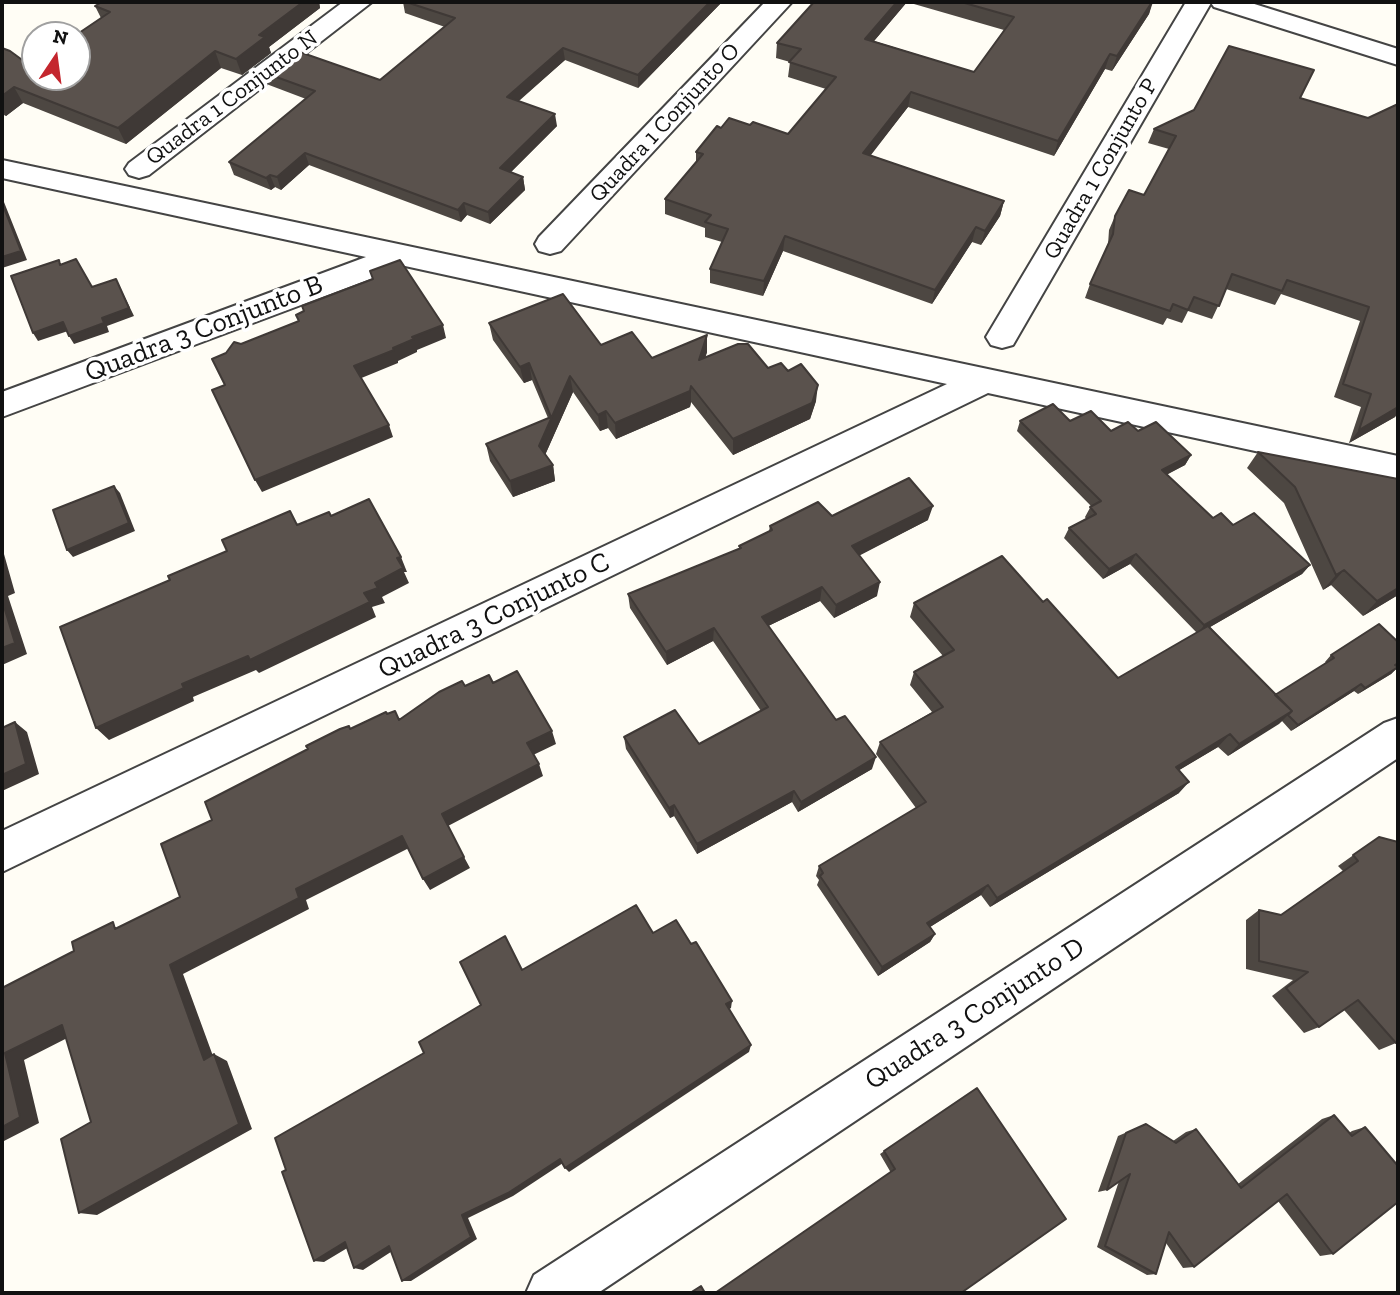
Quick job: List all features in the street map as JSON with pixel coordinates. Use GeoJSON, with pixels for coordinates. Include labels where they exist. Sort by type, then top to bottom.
{"type":"FeatureCollection","features":[{"type":"Feature","properties":{"kind":"street","name":"Quadra 1 Conjunto N"},"geometry":{"type":"LineString","coordinates":[[139,169],[359,2]]}},
{"type":"Feature","properties":{"kind":"street","name":"Quadra 1 Conjunto O"},"geometry":{"type":"LineString","coordinates":[[550,244],[779,2]]}},
{"type":"Feature","properties":{"kind":"street","name":"Quadra 1 Conjunto P"},"geometry":{"type":"LineString","coordinates":[[1002,337],[1199,2]]}},
{"type":"Feature","properties":{"kind":"street"},"geometry":{"type":"LineString","coordinates":[[1223,2],[1398,57]]}},
{"type":"Feature","properties":{"kind":"street"},"geometry":{"type":"LineString","coordinates":[[2,169],[1398,468]]}},
{"type":"Feature","properties":{"kind":"street","name":"Quadra 3 Conjunto B"},"geometry":{"type":"LineString","coordinates":[[2,405],[406,254]]}},
{"type":"Feature","properties":{"kind":"street","name":"Quadra 3 Conjunto C"},"geometry":{"type":"LineString","coordinates":[[2,852],[986,380]]}},
{"type":"Feature","properties":{"kind":"street","name":"Quadra 3 Conjunto D"},"geometry":{"type":"LineString","coordinates":[[552,1293],[1398,736]]}},
{"type":"Feature","properties":{"kind":"building"},"geometry":{"type":"Polygon","coordinates":[[[102,2],[303,2],[259,35],[265,37],[236,59],[215,51],[118,128],[24,91],[91,91],[91,25],[110,12],[95,6],[102,2]]]}},
{"type":"Feature","properties":{"kind":"building"},"geometry":{"type":"Polygon","coordinates":[[[406,2],[710,2],[638,75],[563,48],[507,97],[555,114],[500,168],[523,177],[488,212],[464,203],[458,210],[305,153],[277,177],[270,175],[266,178],[229,162],[315,91],[265,73],[294,50],[380,80],[455,18],[406,2]]]}},
{"type":"Feature","properties":{"kind":"building"},"geometry":{"type":"Polygon","coordinates":[[[814,2],[897,2],[865,39],[974,72],[1014,17],[961,2],[1152,2],[1117,56],[1110,54],[1058,141],[911,92],[863,153],[1004,201],[985,231],[976,227],[935,290],[785,236],[764,281],[710,269],[728,229],[705,222],[711,215],[665,199],[703,154],[696,152],[717,126],[721,128],[729,118],[750,125],[753,122],[788,134],[836,77],[789,62],[801,49],[777,43],[814,2]]]}},
{"type":"Feature","properties":{"kind":"building"},"geometry":{"type":"Polygon","coordinates":[[[1229,46],[1314,70],[1300,98],[1368,118],[1398,104],[1398,407],[1359,430],[1371,394],[1343,384],[1369,307],[1287,280],[1282,291],[1232,274],[1219,306],[1194,297],[1188,310],[1173,304],[1170,311],[1090,284],[1113,234],[1115,216],[1129,190],[1144,195],[1176,136],[1154,129],[1194,110],[1229,46]]]}},
{"type":"Feature","properties":{"kind":"building"},"geometry":{"type":"Polygon","coordinates":[[[2,48],[21,59],[21,90],[14,87],[2,96],[2,48]]]}},
{"type":"Feature","properties":{"kind":"building"},"geometry":{"type":"Polygon","coordinates":[[[2,203],[21,251],[2,257],[2,203]]]}},
{"type":"Feature","properties":{"kind":"building"},"geometry":{"type":"Polygon","coordinates":[[[76,259],[92,287],[116,279],[129,308],[102,318],[104,323],[69,336],[63,322],[33,333],[11,276],[59,260],[60,265],[76,259]]]}},
{"type":"Feature","properties":{"kind":"building"},"geometry":{"type":"Polygon","coordinates":[[[400,260],[443,325],[412,337],[414,339],[393,348],[394,350],[354,366],[389,425],[255,480],[212,390],[225,385],[212,359],[226,353],[234,342],[241,344],[299,321],[296,315],[304,311],[302,306],[373,279],[370,271],[400,260]]]}},
{"type":"Feature","properties":{"kind":"building"},"geometry":{"type":"Polygon","coordinates":[[[563,294],[601,345],[632,332],[652,358],[707,335],[699,360],[738,344],[748,344],[768,368],[781,363],[788,371],[801,364],[818,385],[812,403],[733,439],[691,386],[690,391],[615,423],[606,411],[598,415],[570,376],[539,446],[553,465],[510,481],[486,444],[551,417],[529,363],[520,367],[489,323],[563,294]]]}},
{"type":"Feature","properties":{"kind":"building"},"geometry":{"type":"Polygon","coordinates":[[[1053,404],[1070,421],[1091,411],[1111,431],[1128,422],[1138,431],[1156,422],[1191,455],[1162,470],[1213,518],[1221,513],[1233,525],[1254,513],[1310,565],[1204,625],[1136,554],[1109,569],[1069,528],[1096,514],[1090,507],[1101,501],[1020,421],[1053,404]]]}},
{"type":"Feature","properties":{"kind":"building"},"geometry":{"type":"Polygon","coordinates":[[[1258,452],[1398,479],[1398,588],[1377,601],[1344,570],[1336,575],[1295,487],[1258,452]]]}},
{"type":"Feature","properties":{"kind":"building"},"geometry":{"type":"Polygon","coordinates":[[[909,478],[933,506],[852,546],[880,582],[836,605],[822,587],[762,617],[836,720],[845,716],[876,757],[801,802],[794,791],[697,844],[674,805],[669,808],[624,737],[675,710],[699,744],[768,707],[714,628],[666,652],[628,594],[741,548],[739,546],[772,530],[770,526],[818,502],[832,516],[909,478]]]}},
{"type":"Feature","properties":{"kind":"building"},"geometry":{"type":"Polygon","coordinates":[[[114,486],[129,523],[67,550],[53,510],[114,486]]]}},
{"type":"Feature","properties":{"kind":"building"},"geometry":{"type":"Polygon","coordinates":[[[369,499],[401,557],[397,558],[403,568],[375,583],[378,588],[364,593],[370,602],[250,660],[248,656],[182,684],[184,688],[96,728],[60,627],[170,580],[168,576],[227,551],[222,540],[290,511],[297,525],[329,512],[331,516],[369,499]]]}},
{"type":"Feature","properties":{"kind":"building"},"geometry":{"type":"Polygon","coordinates":[[[1002,556],[1043,602],[1047,599],[1118,678],[1208,626],[1292,711],[1239,744],[1230,734],[1176,767],[1189,782],[997,898],[988,885],[927,923],[935,934],[882,967],[820,876],[823,873],[819,866],[926,802],[880,742],[943,707],[914,672],[954,650],[914,603],[1002,556]]]}},
{"type":"Feature","properties":{"kind":"building"},"geometry":{"type":"Polygon","coordinates":[[[2,600],[15,643],[2,648],[2,600]]]}},
{"type":"Feature","properties":{"kind":"building"},"geometry":{"type":"Polygon","coordinates":[[[1379,624],[1398,642],[1398,663],[1395,665],[1398,667],[1365,688],[1361,684],[1298,725],[1288,715],[1292,711],[1275,695],[1334,658],[1331,655],[1379,624]]]}},
{"type":"Feature","properties":{"kind":"building"},"geometry":{"type":"Polygon","coordinates":[[[517,671],[552,731],[527,743],[539,764],[442,814],[464,857],[423,879],[402,836],[296,889],[299,898],[170,965],[204,1060],[214,1054],[239,1124],[79,1213],[61,1139],[91,1122],[62,1025],[5,1053],[20,1117],[2,1127],[2,988],[74,951],[72,942],[113,922],[115,929],[180,897],[161,844],[212,820],[205,802],[308,749],[306,746],[340,729],[349,726],[350,729],[386,712],[395,711],[399,720],[439,692],[462,681],[465,686],[489,675],[493,683],[517,671]]]}},
{"type":"Feature","properties":{"kind":"building"},"geometry":{"type":"Polygon","coordinates":[[[15,722],[26,764],[2,775],[2,728],[15,722]]]}},
{"type":"Feature","properties":{"kind":"building"},"geometry":{"type":"Polygon","coordinates":[[[1379,837],[1398,842],[1396,1043],[1358,1000],[1319,1027],[1286,988],[1308,972],[1259,961],[1259,910],[1281,915],[1358,861],[1353,855],[1379,837]]]}},
{"type":"Feature","properties":{"kind":"building"},"geometry":{"type":"Polygon","coordinates":[[[636,905],[653,933],[676,920],[691,944],[696,942],[732,1001],[726,1004],[751,1045],[565,1168],[560,1159],[508,1193],[462,1215],[471,1237],[402,1281],[389,1246],[354,1268],[345,1242],[314,1261],[282,1172],[286,1170],[275,1138],[424,1053],[419,1042],[481,1005],[460,962],[505,936],[522,970],[636,905]]]}},
{"type":"Feature","properties":{"kind":"building"},"geometry":{"type":"Polygon","coordinates":[[[977,1088],[1066,1219],[961,1293],[715,1293],[895,1169],[884,1151],[977,1088]]]}},
{"type":"Feature","properties":{"kind":"building"},"geometry":{"type":"Polygon","coordinates":[[[1334,1115],[1352,1136],[1365,1127],[1398,1166],[1398,1202],[1333,1254],[1287,1194],[1194,1267],[1169,1232],[1156,1274],[1105,1246],[1130,1174],[1107,1190],[1126,1133],[1146,1124],[1176,1143],[1196,1129],[1241,1188],[1334,1115]]]}},
{"type":"Feature","properties":{"kind":"building"},"geometry":{"type":"Polygon","coordinates":[[[701,1286],[705,1293],[690,1293],[701,1286]]]}}]}
